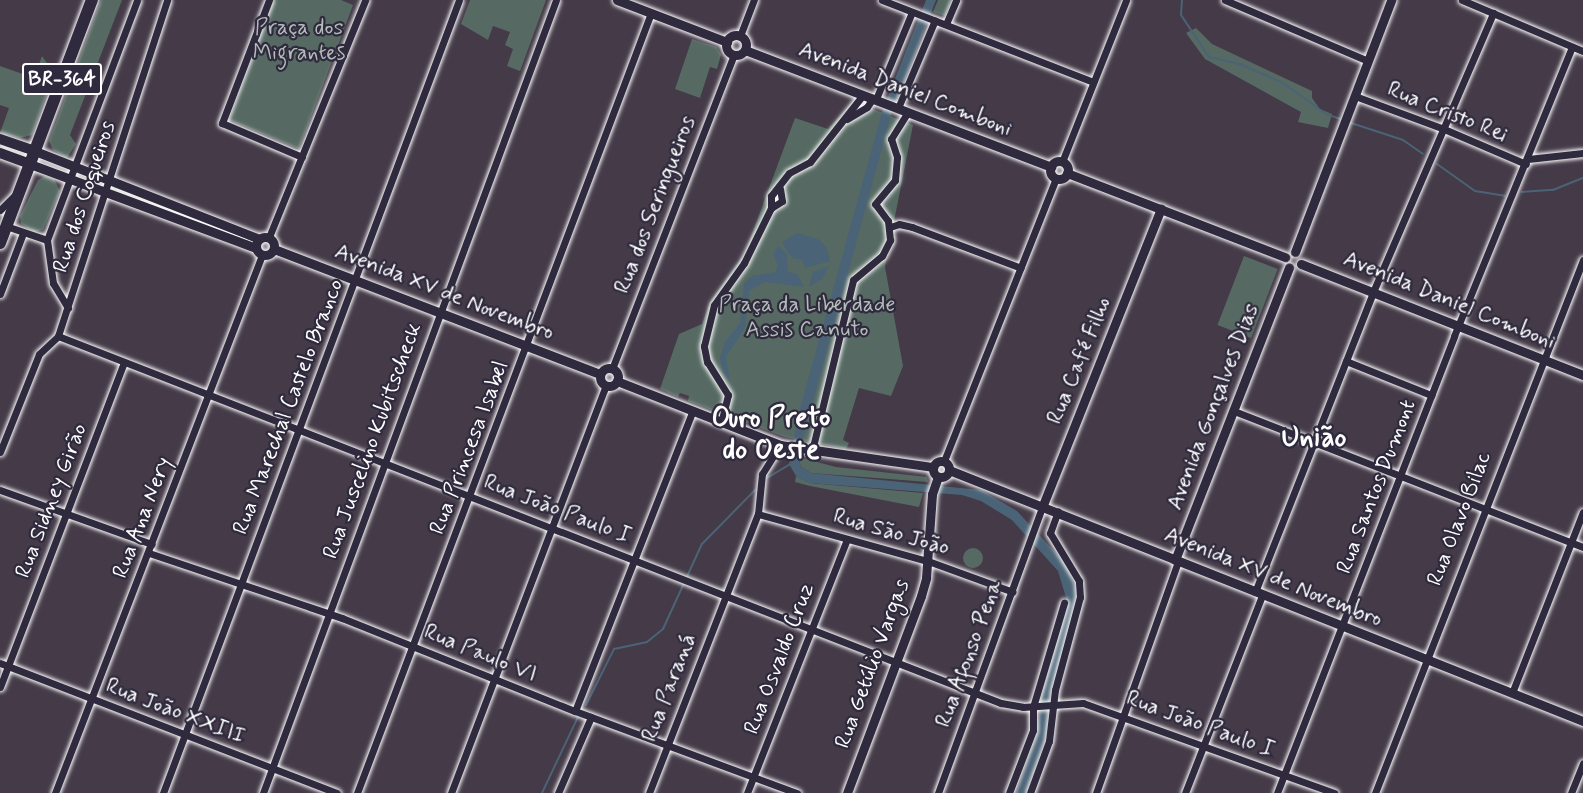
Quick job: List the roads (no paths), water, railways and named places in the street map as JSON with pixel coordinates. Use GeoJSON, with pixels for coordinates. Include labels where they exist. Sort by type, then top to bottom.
{"type":"FeatureCollection","features":[{"type":"Feature","properties":{"kind":"highway","name":"BR-364"},"geometry":{"type":"LineString","coordinates":[[0,243],[92,0]]}},
{"type":"Feature","properties":{"kind":"main road"},"geometry":{"type":"LineString","coordinates":[[0,139],[35,151]]}},
{"type":"Feature","properties":{"kind":"main road"},"geometry":{"type":"LineString","coordinates":[[0,153],[30,164]]}},
{"type":"Feature","properties":{"kind":"street"},"geometry":{"type":"LineString","coordinates":[[68,308],[52,283],[46,240],[136,0]]}},
{"type":"Feature","properties":{"kind":"street","name":"Rua dos Coqueiros"},"geometry":{"type":"LineString","coordinates":[[58,336],[167,0]]}},
{"type":"Feature","properties":{"kind":"street"},"geometry":{"type":"LineString","coordinates":[[269,0],[222,123],[302,157]]}},
{"type":"Feature","properties":{"kind":"street","name":"Rua Ana Nery"},"geometry":{"type":"LineString","coordinates":[[55,793],[210,395],[261,245],[302,157],[364,0]]}},
{"type":"Feature","properties":{"kind":"street","name":"Rua Marechal Castelo Branco"},"geometry":{"type":"LineString","coordinates":[[163,793],[459,0]]}},
{"type":"Feature","properties":{"kind":"street","name":"Rua Juscelino Kubitscheck"},"geometry":{"type":"LineString","coordinates":[[263,793],[556,0]]}},
{"type":"Feature","properties":{"kind":"street"},"geometry":{"type":"LineString","coordinates":[[617,0],[727,42],[740,36],[754,0]]}},
{"type":"Feature","properties":{"kind":"street"},"geometry":{"type":"LineString","coordinates":[[882,0],[1093,82]]}},
{"type":"Feature","properties":{"kind":"street"},"geometry":{"type":"LineString","coordinates":[[946,24],[956,0]]}},
{"type":"Feature","properties":{"kind":"street"},"geometry":{"type":"LineString","coordinates":[[1056,178],[1051,167],[1062,162],[1126,0]]}},
{"type":"Feature","properties":{"kind":"street"},"geometry":{"type":"LineString","coordinates":[[1225,0],[1368,61]]}},
{"type":"Feature","properties":{"kind":"street"},"geometry":{"type":"LineString","coordinates":[[1286,257],[1295,252],[1391,0]]}},
{"type":"Feature","properties":{"kind":"street"},"geometry":{"type":"LineString","coordinates":[[1462,0],[1583,51]]}},
{"type":"Feature","properties":{"kind":"street","name":"Rua Princesa Isabel"},"geometry":{"type":"LineString","coordinates":[[357,793],[528,346],[651,13]]}},
{"type":"Feature","properties":{"kind":"street"},"geometry":{"type":"LineString","coordinates":[[722,423],[728,395],[707,362],[706,326],[714,305],[744,263],[771,208],[771,196],[780,189],[789,173],[810,162],[843,121],[874,99],[915,13]]}},
{"type":"Feature","properties":{"kind":"street"},"geometry":{"type":"LineString","coordinates":[[1185,793],[1314,443],[1373,292],[1493,13]]}},
{"type":"Feature","properties":{"kind":"street"},"geometry":{"type":"LineString","coordinates":[[812,451],[851,285],[857,273],[887,249],[890,227],[875,204],[895,180],[897,157],[891,139],[932,19]]}},
{"type":"Feature","properties":{"kind":"street"},"geometry":{"type":"LineString","coordinates":[[727,42],[727,48],[734,55],[745,50],[745,40],[740,36]]}},
{"type":"Feature","properties":{"kind":"street","name":"Rua Santos Dumont"},"geometry":{"type":"LineString","coordinates":[[1277,793],[1458,326],[1527,162],[1572,46]]}},
{"type":"Feature","properties":{"kind":"street","name":"Avenida Daniel Comboni"},"geometry":{"type":"LineString","coordinates":[[745,50],[1051,167]]}},
{"type":"Feature","properties":{"kind":"street","name":"Rua dos Seringueiros"},"geometry":{"type":"LineString","coordinates":[[612,369],[734,55]]}},
{"type":"Feature","properties":{"kind":"street","name":"Rua Cristo Rei"},"geometry":{"type":"LineString","coordinates":[[1355,96],[1527,162],[1583,153]]}},
{"type":"Feature","properties":{"kind":"street"},"geometry":{"type":"LineString","coordinates":[[35,151],[261,245]]}},
{"type":"Feature","properties":{"kind":"street"},"geometry":{"type":"LineString","coordinates":[[1062,162],[1067,173],[1286,257]]}},
{"type":"Feature","properties":{"kind":"street"},"geometry":{"type":"LineString","coordinates":[[30,164],[104,192],[261,245]]}},
{"type":"Feature","properties":{"kind":"street"},"geometry":{"type":"LineString","coordinates":[[606,386],[600,374],[612,369],[617,381],[780,445],[933,467],[944,461],[1056,178],[1067,173]]}},
{"type":"Feature","properties":{"kind":"street"},"geometry":{"type":"LineString","coordinates":[[0,210],[20,190]]}},
{"type":"Feature","properties":{"kind":"street","name":"Rua Café Filho"},"geometry":{"type":"LineString","coordinates":[[1035,527],[1161,209]]}},
{"type":"Feature","properties":{"kind":"street"},"geometry":{"type":"LineString","coordinates":[[890,227],[899,224],[912,227],[1021,268]]}},
{"type":"Feature","properties":{"kind":"street"},"geometry":{"type":"LineString","coordinates":[[6,226],[46,240]]}},
{"type":"Feature","properties":{"kind":"street"},"geometry":{"type":"LineString","coordinates":[[0,294],[23,233]]}},
{"type":"Feature","properties":{"kind":"street","name":"Avenida XV de Novembro"},"geometry":{"type":"LineString","coordinates":[[261,245],[356,279],[600,374]]}},
{"type":"Feature","properties":{"kind":"street"},"geometry":{"type":"LineString","coordinates":[[1286,257],[1289,267],[1301,264],[1301,257],[1295,252]]}},
{"type":"Feature","properties":{"kind":"street","name":"Rua Olavo Bilac"},"geometry":{"type":"LineString","coordinates":[[1375,793],[1542,359],[1580,276],[1583,260]]}},
{"type":"Feature","properties":{"kind":"street","name":"Avenida Daniel Comboni"},"geometry":{"type":"LineString","coordinates":[[1301,264],[1583,375]]}},
{"type":"Feature","properties":{"kind":"street","name":"Avenida Gonçalves Dias"},"geometry":{"type":"LineString","coordinates":[[1177,561],[1289,267]]}},
{"type":"Feature","properties":{"kind":"street"},"geometry":{"type":"LineString","coordinates":[[0,452],[39,354],[58,336]]}},
{"type":"Feature","properties":{"kind":"street","name":"Rua João Paulo I"},"geometry":{"type":"LineString","coordinates":[[58,336],[552,526],[975,694],[1007,705],[1083,703],[1334,793]]}},
{"type":"Feature","properties":{"kind":"street"},"geometry":{"type":"LineString","coordinates":[[1346,361],[1431,395]]}},
{"type":"Feature","properties":{"kind":"street","name":"Rua Sidney Girão"},"geometry":{"type":"LineString","coordinates":[[0,687],[4,664],[67,513],[124,363]]}},
{"type":"Feature","properties":{"kind":"street"},"geometry":{"type":"LineString","coordinates":[[450,793],[606,386],[617,381]]}},
{"type":"Feature","properties":{"kind":"street"},"geometry":{"type":"LineString","coordinates":[[1234,411],[1583,547]]}},
{"type":"Feature","properties":{"kind":"street"},"geometry":{"type":"LineString","coordinates":[[575,711],[632,559],[692,412]]}},
{"type":"Feature","properties":{"kind":"street","name":"Rua Paraná"},"geometry":{"type":"LineString","coordinates":[[649,793],[758,514],[762,474],[780,445]]}},
{"type":"Feature","properties":{"kind":"street"},"geometry":{"type":"LineString","coordinates":[[933,467],[937,480],[944,477],[949,470],[944,461]]}},
{"type":"Feature","properties":{"kind":"street","name":"Avenida XV de Novembro"},"geometry":{"type":"LineString","coordinates":[[949,470],[1043,505],[1259,594],[1583,721]]}},
{"type":"Feature","properties":{"kind":"street","name":"Rua Getúlio Vargas"},"geometry":{"type":"LineString","coordinates":[[847,793],[921,596],[928,561],[932,494],[937,480]]}},
{"type":"Feature","properties":{"kind":"street"},"geometry":{"type":"LineString","coordinates":[[0,490],[152,544]]}},
{"type":"Feature","properties":{"kind":"street"},"geometry":{"type":"LineString","coordinates":[[1009,793],[1044,705],[1080,597],[1079,581],[1050,533],[1058,511]]}},
{"type":"Feature","properties":{"kind":"street"},"geometry":{"type":"LineString","coordinates":[[1512,693],[1583,512]]}},
{"type":"Feature","properties":{"kind":"street","name":"Rua São João"},"geometry":{"type":"LineString","coordinates":[[758,514],[928,561],[1013,592]]}},
{"type":"Feature","properties":{"kind":"street","name":"Rua Afonso Pena"},"geometry":{"type":"LineString","coordinates":[[938,793],[1035,527]]}},
{"type":"Feature","properties":{"kind":"street","name":"Rua Osvaldo Cruz"},"geometry":{"type":"LineString","coordinates":[[747,793],[846,539]]}},
{"type":"Feature","properties":{"kind":"street","name":"Rua Paulo VI"},"geometry":{"type":"LineString","coordinates":[[149,553],[329,613],[575,711],[797,793]]}},
{"type":"Feature","properties":{"kind":"street"},"geometry":{"type":"LineString","coordinates":[[1096,793],[1125,717],[1177,561]]}},
{"type":"Feature","properties":{"kind":"street"},"geometry":{"type":"LineString","coordinates":[[1030,793],[1049,741],[1044,705],[1064,603]]}},
{"type":"Feature","properties":{"kind":"street","name":"Rua João XXIII"},"geometry":{"type":"LineString","coordinates":[[4,664],[338,793]]}},
{"type":"Feature","properties":{"kind":"street"},"geometry":{"type":"LineString","coordinates":[[558,793],[591,717]]}},
{"type":"Feature","properties":{"kind":"street"},"geometry":{"type":"LineString","coordinates":[[1571,793],[1583,763]]}},
{"type":"Feature","properties":{"kind":"water"},"geometry":{"type":"Polygon","coordinates":[[[926,0],[936,0],[891,115],[798,457],[801,467],[811,473],[981,490],[1017,511],[1066,564],[1076,589],[1075,606],[1049,700],[1046,737],[1026,793],[1016,793],[1037,733],[1041,698],[1067,601],[1058,571],[1012,520],[981,501],[962,495],[810,483],[796,476],[789,464],[798,416],[882,112],[926,0]]]}},
{"type":"Feature","properties":{"kind":"water"},"geometry":{"type":"Polygon","coordinates":[[[797,233],[819,239],[827,248],[830,261],[805,268],[802,260],[792,258],[782,242],[797,233]]]}},
{"type":"Feature","properties":{"kind":"water"},"geometry":{"type":"Polygon","coordinates":[[[778,246],[787,254],[788,271],[798,275],[804,287],[765,282],[749,291],[745,328],[726,357],[730,382],[723,373],[720,358],[725,342],[740,323],[744,284],[751,276],[775,272],[778,265],[773,254],[778,246]]]}},
{"type":"Feature","properties":{"kind":"water"},"geometry":{"type":"Polygon","coordinates":[[[829,266],[822,279],[809,287],[813,272],[829,266]]]}},
{"type":"Feature","properties":{"kind":"waterway"},"geometry":{"type":"LineString","coordinates":[[1182,0],[1181,15],[1209,57],[1240,64],[1283,83],[1326,114],[1343,120]]}},
{"type":"Feature","properties":{"kind":"waterway"},"geometry":{"type":"LineString","coordinates":[[1348,122],[1403,140],[1423,154]]}},
{"type":"Feature","properties":{"kind":"waterway"},"geometry":{"type":"LineString","coordinates":[[1437,164],[1475,191],[1505,196]]}},
{"type":"Feature","properties":{"kind":"waterway"},"geometry":{"type":"LineString","coordinates":[[1522,192],[1553,190],[1583,178]]}},
{"type":"Feature","properties":{"kind":"waterway"},"geometry":{"type":"LineString","coordinates":[[767,478],[790,464]]}},
{"type":"Feature","properties":{"kind":"waterway"},"geometry":{"type":"LineString","coordinates":[[586,705],[614,649],[647,642],[663,629],[702,544],[755,490]]}},
{"type":"Feature","properties":{"kind":"waterway"},"geometry":{"type":"LineString","coordinates":[[542,793],[578,717]]}},
{"type":"Feature","properties":{"kind":"district","name":"Ouro Preto do Oeste"},"geometry":{"type":"Point","coordinates":[771,435]}},
{"type":"Feature","properties":{"kind":"district","name":"União"},"geometry":{"type":"Point","coordinates":[1314,439]}},
{"type":"Feature","properties":{"kind":"park label","name":"Praça dos Migrantes"},"geometry":{"type":"Point","coordinates":[299,40]}},
{"type":"Feature","properties":{"kind":"park label","name":"Praça da Liberdade Assis Canuto"},"geometry":{"type":"Point","coordinates":[807,318]}}]}
